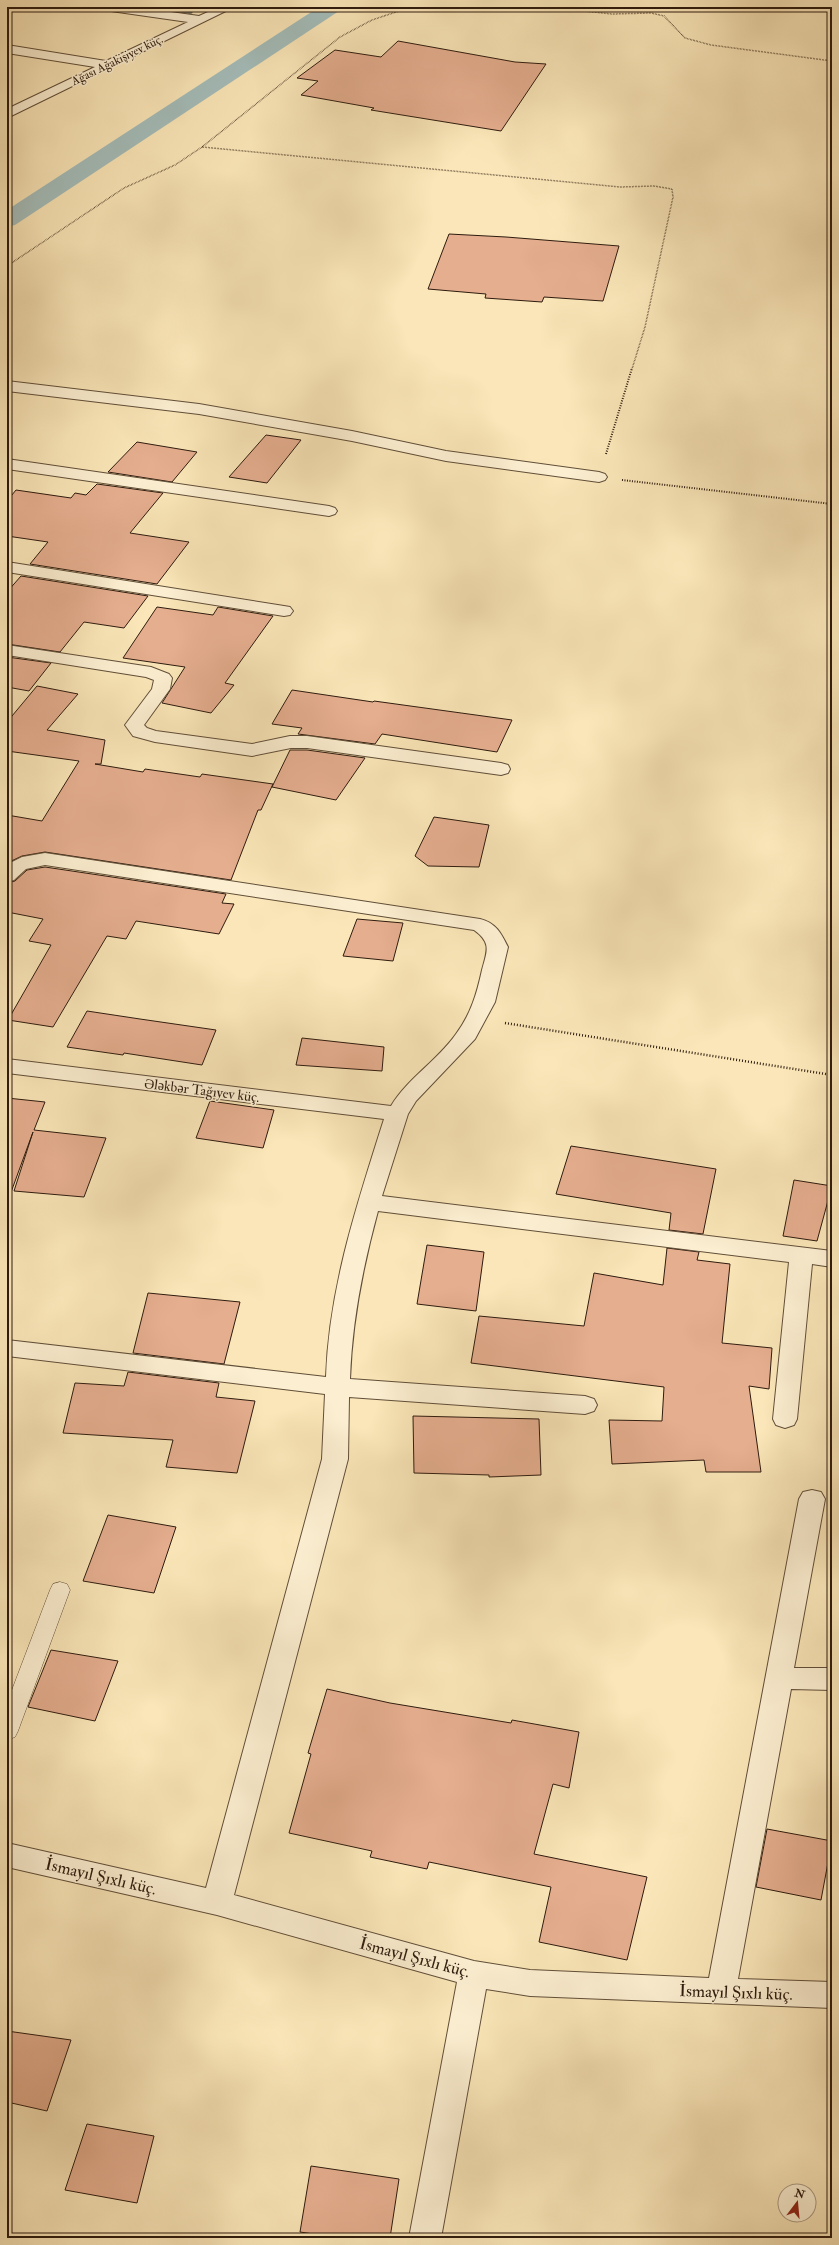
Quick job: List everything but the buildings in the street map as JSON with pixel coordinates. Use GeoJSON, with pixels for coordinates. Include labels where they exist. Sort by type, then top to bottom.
{"type":"FeatureCollection","features":[{"type":"Feature","properties":{"kind":"street"},"geometry":{"type":"LineString","coordinates":[[110,7],[199,20]]}},
{"type":"Feature","properties":{"kind":"street","name":"Ağası Ağakişiyev küç."},"geometry":{"type":"LineString","coordinates":[[10,110],[228,7]]}},
{"type":"Feature","properties":{"kind":"street"},"geometry":{"type":"LineString","coordinates":[[7,49],[106,65]]}},
{"type":"Feature","properties":{"kind":"street"},"geometry":{"type":"LineString","coordinates":[[7,386],[199,409],[345,434],[446,456],[599,477]]}},
{"type":"Feature","properties":{"kind":"street"},"geometry":{"type":"LineString","coordinates":[[7,464],[329,511]]}},
{"type":"Feature","properties":{"kind":"street"},"geometry":{"type":"LineString","coordinates":[[7,567],[284,611]]}},
{"type":"Feature","properties":{"kind":"street"},"geometry":{"type":"LineString","coordinates":[[7,650],[151,672],[163,678],[161,689],[134,725],[140,732],[155,736],[252,750],[290,742],[307,742],[501,769]]}},
{"type":"Feature","properties":{"kind":"street"},"geometry":{"type":"LineString","coordinates":[[7,876],[12,869],[26,861],[45,859],[480,925],[491,933],[498,947],[485,1002],[464,1039],[407,1097],[397,1114],[369,1202],[351,1269],[339,1344],[335,1459],[217,1903]]}},
{"type":"Feature","properties":{"kind":"street","name":"Ələkbər Tağıyev küç."},"geometry":{"type":"LineString","coordinates":[[7,1066],[397,1114]]}},
{"type":"Feature","properties":{"kind":"street"},"geometry":{"type":"LineString","coordinates":[[369,1202],[832,1259]]}},
{"type":"Feature","properties":{"kind":"street"},"geometry":{"type":"LineString","coordinates":[[786,1419],[801,1255]]}},
{"type":"Feature","properties":{"kind":"street"},"geometry":{"type":"LineString","coordinates":[[7,1348],[337,1387],[585,1405]]}},
{"type":"Feature","properties":{"kind":"street"},"geometry":{"type":"LineString","coordinates":[[721,1992],[812,1499]]}},
{"type":"Feature","properties":{"kind":"street"},"geometry":{"type":"LineString","coordinates":[[779,1678],[832,1679]]}},
{"type":"Feature","properties":{"kind":"street","name":"İsmayıl Şıxlı küç."},"geometry":{"type":"LineString","coordinates":[[7,1855],[217,1903],[474,1974],[530,1982],[721,1992],[832,1995]]}},
{"type":"Feature","properties":{"kind":"street"},"geometry":{"type":"LineString","coordinates":[[425,2238],[474,1974]]}},
{"type":"Feature","properties":{"kind":"lane"},"geometry":{"type":"LineString","coordinates":[[7,1731],[60,1590]]}},
{"type":"Feature","properties":{"kind":"path"},"geometry":{"type":"LineString","coordinates":[[7,266],[124,188],[175,165],[202,147],[284,80],[340,37],[372,20],[411,7]]}},
{"type":"Feature","properties":{"kind":"path"},"geometry":{"type":"LineString","coordinates":[[546,7],[612,14],[651,13],[664,16],[685,38],[711,45],[832,62]]}},
{"type":"Feature","properties":{"kind":"path"},"geometry":{"type":"LineString","coordinates":[[202,147],[620,187],[654,186],[672,189],[673,197],[645,327],[599,477],[832,504]]}},
{"type":"Feature","properties":{"kind":"path"},"geometry":{"type":"LineString","coordinates":[[476,1019],[832,1074]]}},
{"type":"Feature","properties":{"kind":"waterway"},"geometry":{"type":"LineString","coordinates":[[164,7],[190,11]]}},
{"type":"Feature","properties":{"kind":"waterway"},"geometry":{"type":"LineString","coordinates":[[7,220],[332,7]]}}]}
